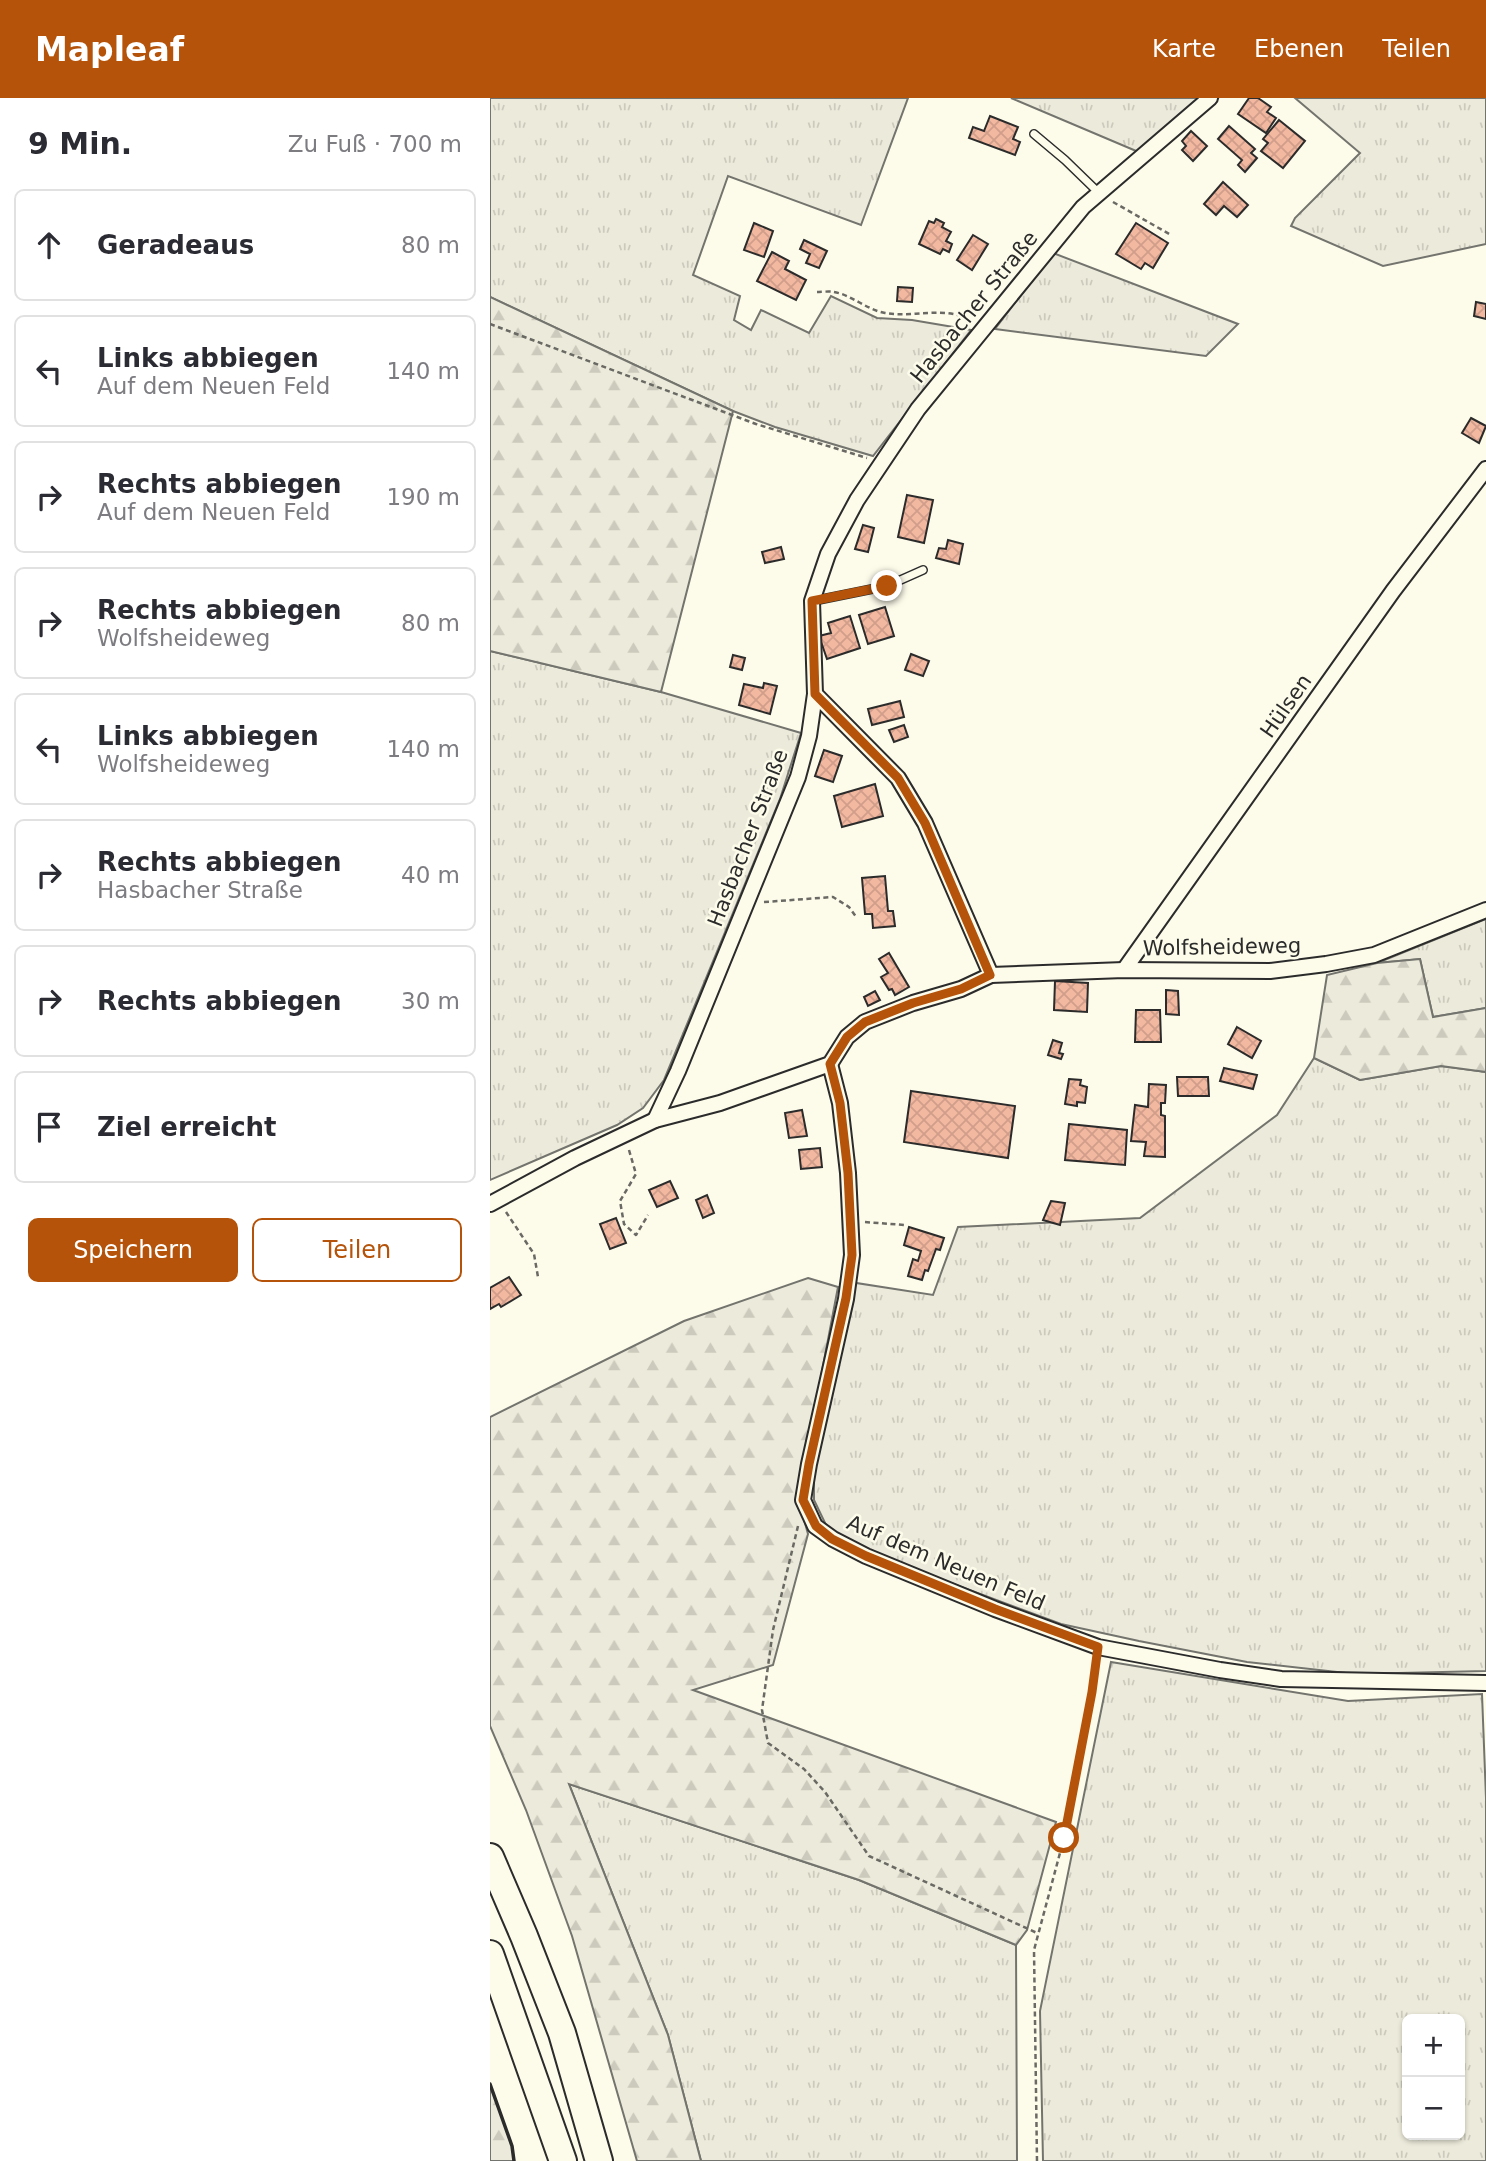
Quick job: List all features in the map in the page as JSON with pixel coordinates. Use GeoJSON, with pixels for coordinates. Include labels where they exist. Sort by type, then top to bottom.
{"type":"FeatureCollection","features":[{"type":"Feature","properties":{"kind":"highway"},"geometry":{"type":"LineString","coordinates":[[490,1857],[562,2033],[599,2161]]}},
{"type":"Feature","properties":{"kind":"highway"},"geometry":{"type":"LineString","coordinates":[[490,1954],[563,2161]]}},
{"type":"Feature","properties":{"kind":"street","name":"Hasbacher Straße"},"geometry":{"type":"LineString","coordinates":[[655,1120],[678,1071],[798,777],[809,736],[815,694],[812,601],[828,554],[880,462],[918,408],[1083,207],[1210,98]]}},
{"type":"Feature","properties":{"kind":"street","name":"Hülsen"},"geometry":{"type":"LineString","coordinates":[[1124,970],[1393,591],[1486,469]]}},
{"type":"Feature","properties":{"kind":"street"},"geometry":{"type":"LineString","coordinates":[[815,694],[898,778],[925,823],[990,975]]}},
{"type":"Feature","properties":{"kind":"street","name":"Wolfsheideweg"},"geometry":{"type":"LineString","coordinates":[[830,1064],[847,1037],[865,1022],[913,1003],[961,989],[990,975],[1124,970],[1270,971],[1326,964],[1374,955],[1486,910]]}},
{"type":"Feature","properties":{"kind":"street"},"geometry":{"type":"LineString","coordinates":[[493,1202],[575,1158],[655,1120],[720,1103],[830,1064],[840,1103],[852,1255],[846,1298],[803,1500]]}},
{"type":"Feature","properties":{"kind":"street","name":"Auf dem Neuen Feld"},"geometry":{"type":"LineString","coordinates":[[803,1500],[816,1526],[832,1539],[866,1556],[995,1609],[1098,1647],[1281,1679],[1486,1683]]}},
{"type":"Feature","properties":{"kind":"lane"},"geometry":{"type":"LineString","coordinates":[[1034,134],[1099,193]]}},
{"type":"Feature","properties":{"kind":"lane"},"geometry":{"type":"LineString","coordinates":[[812,601],[887,586],[923,569]]}},
{"type":"Feature","properties":{"kind":"path"},"geometry":{"type":"LineString","coordinates":[[1099,193],[1171,235]]}},
{"type":"Feature","properties":{"kind":"path"},"geometry":{"type":"LineString","coordinates":[[817,292],[835,292],[877,312],[888,314],[943,312],[961,315],[983,328]]}},
{"type":"Feature","properties":{"kind":"path"},"geometry":{"type":"LineString","coordinates":[[490,324],[756,424],[880,462]]}},
{"type":"Feature","properties":{"kind":"path"},"geometry":{"type":"LineString","coordinates":[[746,904],[833,897],[849,907],[857,918]]}},
{"type":"Feature","properties":{"kind":"path"},"geometry":{"type":"LineString","coordinates":[[625,1135],[636,1174],[620,1200],[624,1224],[636,1234],[648,1215]]}},
{"type":"Feature","properties":{"kind":"path"},"geometry":{"type":"LineString","coordinates":[[493,1202],[534,1254],[538,1277]]}},
{"type":"Feature","properties":{"kind":"path"},"geometry":{"type":"LineString","coordinates":[[851,1221],[904,1225]]}},
{"type":"Feature","properties":{"kind":"path"},"geometry":{"type":"LineString","coordinates":[[803,1500],[774,1630],[762,1710],[768,1743],[804,1769],[825,1792],[869,1856],[1037,1933]]}},
{"type":"Feature","properties":{"kind":"path"},"geometry":{"type":"LineString","coordinates":[[1037,2161],[1034,1950],[1064,1838],[1098,1647]]}},
{"type":"Feature","properties":{"kind":"green space"},"geometry":{"type":"Polygon","coordinates":[[[490,98],[908,98],[861,225],[728,176],[693,275],[740,296],[734,320],[751,330],[761,310],[809,333],[831,296],[877,318],[912,320],[971,330],[873,456],[775,427],[733,411],[490,297],[490,98]]]}},
{"type":"Feature","properties":{"kind":"green space"},"geometry":{"type":"Polygon","coordinates":[[[1011,98],[1218,98],[1148,156],[1011,98]]]}},
{"type":"Feature","properties":{"kind":"green space"},"geometry":{"type":"Polygon","coordinates":[[[1295,98],[1486,98],[1486,244],[1383,266],[1291,226],[1295,218],[1360,153],[1295,98]]]}},
{"type":"Feature","properties":{"kind":"green space"},"geometry":{"type":"Polygon","coordinates":[[[1053,253],[1238,324],[1206,356],[995,329],[1053,253]]]}},
{"type":"Feature","properties":{"kind":"green space"},"geometry":{"type":"Polygon","coordinates":[[[490,297],[733,411],[661,692],[490,651],[490,297]]]}},
{"type":"Feature","properties":{"kind":"green space"},"geometry":{"type":"Polygon","coordinates":[[[490,651],[661,692],[801,733],[780,799],[664,1080],[643,1108],[617,1125],[490,1180],[490,651]]]}},
{"type":"Feature","properties":{"kind":"green space"},"geometry":{"type":"Polygon","coordinates":[[[1486,919],[1486,1008],[1433,1017],[1420,959],[1377,963],[1486,919]]]}},
{"type":"Feature","properties":{"kind":"green space"},"geometry":{"type":"Polygon","coordinates":[[[1420,959],[1433,1017],[1486,1008],[1486,1072],[1441,1066],[1360,1080],[1314,1058],[1327,975],[1377,963],[1420,959]]]}},
{"type":"Feature","properties":{"kind":"green space"},"geometry":{"type":"Polygon","coordinates":[[[1314,1058],[1360,1080],[1441,1066],[1486,1072],[1486,1671],[1355,1674],[1247,1662],[1061,1624],[876,1555],[843,1539],[826,1525],[814,1500],[814,1466],[856,1283],[933,1295],[958,1227],[1140,1218],[1277,1115],[1314,1058]]]}},
{"type":"Feature","properties":{"kind":"green space"},"geometry":{"type":"Polygon","coordinates":[[[808,1278],[838,1287],[800,1487],[801,1509],[808,1534],[773,1665],[693,1690],[1056,1822],[1027,1930],[1016,1945],[859,1880],[569,1784],[668,2035],[701,2161],[637,2161],[572,1936],[526,1810],[490,1726],[490,1417],[684,1321],[808,1278]]]}},
{"type":"Feature","properties":{"kind":"green space"},"geometry":{"type":"Polygon","coordinates":[[[1111,1662],[1348,1701],[1482,1694],[1486,1798],[1486,2161],[1043,2161],[1040,2011],[1111,1662]]]}},
{"type":"Feature","properties":{"kind":"green space"},"geometry":{"type":"Polygon","coordinates":[[[569,1784],[859,1880],[1016,1945],[1017,2161],[701,2161],[668,2035],[569,1784]]]}},
{"type":"Feature","properties":{"kind":"green space"},"geometry":{"type":"Polygon","coordinates":[[[490,2084],[512,2146],[514,2161],[490,2161],[490,2084]]]}},
{"type":"Feature","properties":{"kind":"building"},"geometry":{"type":"Polygon","coordinates":[[[1249,98],[1258,98],[1271,107],[1267,112],[1276,118],[1266,133],[1238,114],[1249,98]]]}},
{"type":"Feature","properties":{"kind":"building"},"geometry":{"type":"Polygon","coordinates":[[[990,116],[1018,127],[1013,139],[1020,142],[1015,155],[969,138],[973,127],[984,131],[990,116]]]}},
{"type":"Feature","properties":{"kind":"building"},"geometry":{"type":"Polygon","coordinates":[[[1279,120],[1305,141],[1283,168],[1261,151],[1268,143],[1263,139],[1279,120]]]}},
{"type":"Feature","properties":{"kind":"building"},"geometry":{"type":"Polygon","coordinates":[[[1229,126],[1255,149],[1251,153],[1257,158],[1245,172],[1238,165],[1242,160],[1218,139],[1229,126]]]}},
{"type":"Feature","properties":{"kind":"building"},"geometry":{"type":"Polygon","coordinates":[[[1191,131],[1207,146],[1193,161],[1182,150],[1186,146],[1182,141],[1191,131]]]}},
{"type":"Feature","properties":{"kind":"building"},"geometry":{"type":"Polygon","coordinates":[[[1223,182],[1248,205],[1237,217],[1224,206],[1216,215],[1204,204],[1223,182]]]}},
{"type":"Feature","properties":{"kind":"building"},"geometry":{"type":"Polygon","coordinates":[[[936,219],[944,223],[942,227],[951,232],[946,241],[952,244],[949,252],[943,249],[940,254],[919,244],[929,221],[934,223],[936,219]]]}},
{"type":"Feature","properties":{"kind":"building"},"geometry":{"type":"Polygon","coordinates":[[[754,223],[773,231],[764,257],[744,250],[754,223]]]}},
{"type":"Feature","properties":{"kind":"building"},"geometry":{"type":"Polygon","coordinates":[[[1136,223],[1168,243],[1153,268],[1145,263],[1141,269],[1116,254],[1136,223]]]}},
{"type":"Feature","properties":{"kind":"building"},"geometry":{"type":"Polygon","coordinates":[[[973,235],[988,244],[972,270],[957,260],[973,235]]]}},
{"type":"Feature","properties":{"kind":"building"},"geometry":{"type":"Polygon","coordinates":[[[804,240],[827,251],[819,268],[806,263],[810,254],[800,249],[804,240]]]}},
{"type":"Feature","properties":{"kind":"building"},"geometry":{"type":"Polygon","coordinates":[[[772,252],[789,261],[785,269],[806,280],[796,300],[757,281],[772,252]]]}},
{"type":"Feature","properties":{"kind":"building"},"geometry":{"type":"Polygon","coordinates":[[[898,287],[913,288],[912,302],[897,301],[898,287]]]}},
{"type":"Feature","properties":{"kind":"building"},"geometry":{"type":"Polygon","coordinates":[[[1476,302],[1486,304],[1486,319],[1474,316],[1476,302]]]}},
{"type":"Feature","properties":{"kind":"building"},"geometry":{"type":"Polygon","coordinates":[[[1471,418],[1486,426],[1479,443],[1462,433],[1471,418]]]}},
{"type":"Feature","properties":{"kind":"building"},"geometry":{"type":"Polygon","coordinates":[[[907,495],[933,500],[924,543],[898,537],[907,495]]]}},
{"type":"Feature","properties":{"kind":"building"},"geometry":{"type":"Polygon","coordinates":[[[863,525],[874,528],[868,552],[855,549],[863,525]]]}},
{"type":"Feature","properties":{"kind":"building"},"geometry":{"type":"Polygon","coordinates":[[[948,540],[963,544],[959,564],[936,558],[939,548],[946,549],[948,540]]]}},
{"type":"Feature","properties":{"kind":"building"},"geometry":{"type":"Polygon","coordinates":[[[781,547],[784,559],[765,563],[762,552],[781,547]]]}},
{"type":"Feature","properties":{"kind":"building"},"geometry":{"type":"Polygon","coordinates":[[[885,607],[894,636],[868,644],[859,615],[885,607]]]}},
{"type":"Feature","properties":{"kind":"building"},"geometry":{"type":"Polygon","coordinates":[[[850,616],[860,648],[827,659],[819,636],[831,633],[828,623],[850,616]]]}},
{"type":"Feature","properties":{"kind":"building"},"geometry":{"type":"Polygon","coordinates":[[[911,654],[929,661],[923,676],[905,670],[911,654]]]}},
{"type":"Feature","properties":{"kind":"building"},"geometry":{"type":"Polygon","coordinates":[[[733,655],[745,658],[742,670],[730,667],[733,655]]]}},
{"type":"Feature","properties":{"kind":"building"},"geometry":{"type":"Polygon","coordinates":[[[764,683],[777,686],[770,714],[739,705],[744,684],[763,688],[764,683]]]}},
{"type":"Feature","properties":{"kind":"building"},"geometry":{"type":"Polygon","coordinates":[[[900,701],[904,717],[872,725],[868,709],[900,701]]]}},
{"type":"Feature","properties":{"kind":"building"},"geometry":{"type":"Polygon","coordinates":[[[904,725],[908,737],[894,742],[889,730],[904,725]]]}},
{"type":"Feature","properties":{"kind":"building"},"geometry":{"type":"Polygon","coordinates":[[[824,750],[842,756],[833,782],[815,776],[824,750]]]}},
{"type":"Feature","properties":{"kind":"building"},"geometry":{"type":"Polygon","coordinates":[[[875,784],[883,816],[842,827],[834,796],[875,784]]]}},
{"type":"Feature","properties":{"kind":"building"},"geometry":{"type":"Polygon","coordinates":[[[885,876],[888,911],[893,911],[895,926],[873,928],[872,914],[865,914],[862,878],[885,876]]]}},
{"type":"Feature","properties":{"kind":"building"},"geometry":{"type":"Polygon","coordinates":[[[889,953],[909,987],[895,995],[881,977],[888,973],[879,959],[889,953]]]}},
{"type":"Feature","properties":{"kind":"building"},"geometry":{"type":"Polygon","coordinates":[[[1055,981],[1088,983],[1087,1012],[1054,1010],[1055,981]]]}},
{"type":"Feature","properties":{"kind":"building"},"geometry":{"type":"Polygon","coordinates":[[[1166,990],[1178,991],[1179,1015],[1166,1014],[1166,990]]]}},
{"type":"Feature","properties":{"kind":"building"},"geometry":{"type":"Polygon","coordinates":[[[875,991],[880,1000],[868,1006],[864,997],[875,991]]]}},
{"type":"Feature","properties":{"kind":"building"},"geometry":{"type":"Polygon","coordinates":[[[1136,1010],[1160,1010],[1161,1042],[1135,1042],[1136,1010]]]}},
{"type":"Feature","properties":{"kind":"building"},"geometry":{"type":"Polygon","coordinates":[[[1237,1027],[1261,1041],[1252,1058],[1228,1044],[1237,1027]]]}},
{"type":"Feature","properties":{"kind":"building"},"geometry":{"type":"Polygon","coordinates":[[[1053,1040],[1062,1043],[1059,1053],[1063,1054],[1061,1059],[1048,1055],[1053,1040]]]}},
{"type":"Feature","properties":{"kind":"building"},"geometry":{"type":"Polygon","coordinates":[[[1224,1068],[1257,1075],[1253,1089],[1220,1081],[1224,1068]]]}},
{"type":"Feature","properties":{"kind":"building"},"geometry":{"type":"Polygon","coordinates":[[[1177,1077],[1208,1077],[1209,1096],[1178,1096],[1177,1077]]]}},
{"type":"Feature","properties":{"kind":"building"},"geometry":{"type":"Polygon","coordinates":[[[1069,1079],[1081,1080],[1080,1085],[1087,1087],[1085,1103],[1077,1102],[1077,1106],[1065,1104],[1069,1079]]]}},
{"type":"Feature","properties":{"kind":"building"},"geometry":{"type":"Polygon","coordinates":[[[1149,1084],[1166,1085],[1165,1103],[1161,1103],[1161,1115],[1165,1116],[1165,1157],[1144,1156],[1146,1142],[1131,1141],[1135,1105],[1148,1107],[1149,1084]]]}},
{"type":"Feature","properties":{"kind":"building"},"geometry":{"type":"Polygon","coordinates":[[[911,1091],[1015,1106],[1008,1158],[904,1142],[911,1091]]]}},
{"type":"Feature","properties":{"kind":"building"},"geometry":{"type":"Polygon","coordinates":[[[802,1110],[807,1136],[789,1138],[785,1113],[802,1110]]]}},
{"type":"Feature","properties":{"kind":"building"},"geometry":{"type":"Polygon","coordinates":[[[1069,1124],[1127,1130],[1125,1165],[1065,1160],[1069,1124]]]}},
{"type":"Feature","properties":{"kind":"building"},"geometry":{"type":"Polygon","coordinates":[[[820,1148],[822,1167],[801,1169],[799,1150],[820,1148]]]}},
{"type":"Feature","properties":{"kind":"building"},"geometry":{"type":"Polygon","coordinates":[[[670,1181],[678,1198],[657,1207],[649,1190],[670,1181]]]}},
{"type":"Feature","properties":{"kind":"building"},"geometry":{"type":"Polygon","coordinates":[[[707,1195],[714,1213],[703,1218],[696,1200],[707,1195]]]}},
{"type":"Feature","properties":{"kind":"building"},"geometry":{"type":"Polygon","coordinates":[[[1051,1201],[1065,1203],[1060,1225],[1043,1220],[1051,1201]]]}},
{"type":"Feature","properties":{"kind":"building"},"geometry":{"type":"Polygon","coordinates":[[[616,1218],[626,1243],[610,1249],[600,1224],[616,1218]]]}},
{"type":"Feature","properties":{"kind":"building"},"geometry":{"type":"Polygon","coordinates":[[[909,1227],[944,1238],[922,1280],[908,1276],[913,1259],[918,1261],[921,1251],[904,1245],[909,1227]]]}},
{"type":"Feature","properties":{"kind":"building"},"geometry":{"type":"Polygon","coordinates":[[[509,1277],[521,1295],[501,1307],[499,1304],[490,1309],[490,1288],[509,1277]]]}},
{"type":"Feature","properties":{"kind":"wall"},"geometry":{"type":"LineString","coordinates":[[490,2084],[512,2146],[514,2161]]}},
{"type":"Feature","properties":{"kind":"route"},"geometry":{"type":"LineString","coordinates":[[887,586],[812,601],[815,694],[898,778],[925,823],[990,975],[961,989],[913,1003],[865,1022],[847,1037],[830,1064],[840,1103],[848,1173],[852,1255],[846,1298],[803,1500],[816,1526],[832,1539],[866,1556],[995,1609],[1098,1647],[1064,1838]]}}]}
